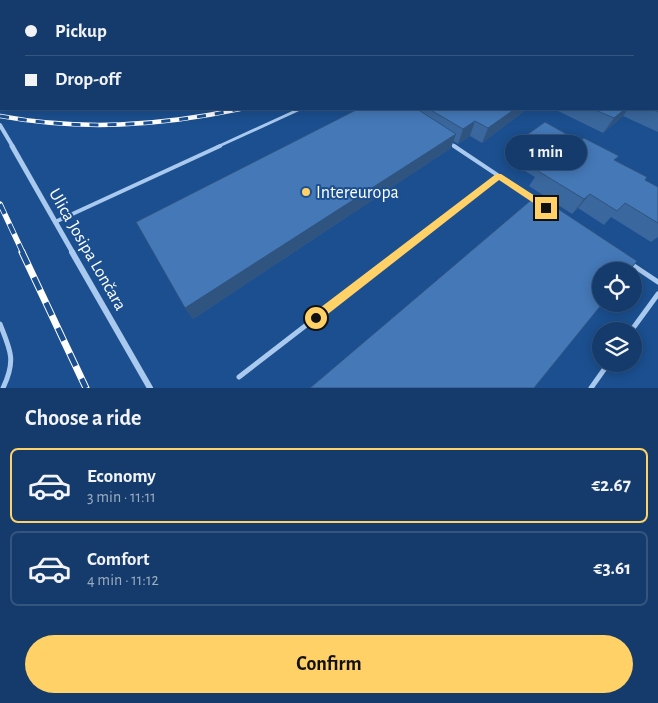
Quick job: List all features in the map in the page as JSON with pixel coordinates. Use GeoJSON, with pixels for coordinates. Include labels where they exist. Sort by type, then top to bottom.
{"type":"FeatureCollection","features":[{"type":"Feature","properties":{"kind":"street","name":"Ulica Josipa Lončara"},"geometry":{"type":"LineString","coordinates":[[0,125],[150,388]]}},
{"type":"Feature","properties":{"kind":"lane"},"geometry":{"type":"LineString","coordinates":[[55,222],[298,110]]}},
{"type":"Feature","properties":{"kind":"lane"},"geometry":{"type":"LineString","coordinates":[[444,140],[538,202]]}},
{"type":"Feature","properties":{"kind":"lane"},"geometry":{"type":"LineString","coordinates":[[240,377],[499,176]]}},
{"type":"Feature","properties":{"kind":"lane"},"geometry":{"type":"LineString","coordinates":[[626,261],[658,282]]}},
{"type":"Feature","properties":{"kind":"lane"},"geometry":{"type":"LineString","coordinates":[[638,322],[658,294]]}},
{"type":"Feature","properties":{"kind":"lane"},"geometry":{"type":"LineString","coordinates":[[0,324],[13,358],[11,372],[3,388]]}},
{"type":"Feature","properties":{"kind":"lane"},"geometry":{"type":"LineString","coordinates":[[591,388],[602,372]]}},
{"type":"Feature","properties":{"kind":"building","name":"Intereuropa"},"geometry":{"type":"Polygon","coordinates":[[[356,110],[419,110],[456,134],[185,308],[136,222],[356,110]]]}},
{"type":"Feature","properties":{"kind":"building"},"geometry":{"type":"Polygon","coordinates":[[[431,110],[514,110],[488,128],[475,121],[463,129],[431,110]]]}},
{"type":"Feature","properties":{"kind":"building"},"geometry":{"type":"Polygon","coordinates":[[[595,110],[624,110],[614,118],[595,110]]]}},
{"type":"Feature","properties":{"kind":"building"},"geometry":{"type":"Polygon","coordinates":[[[545,122],[579,141],[584,138],[619,156],[614,160],[647,177],[645,180],[658,187],[658,223],[625,203],[617,211],[590,194],[584,199],[538,171],[547,165],[523,150],[530,145],[521,139],[545,122]]]}},
{"type":"Feature","properties":{"kind":"building"},"geometry":{"type":"Polygon","coordinates":[[[537,195],[637,261],[592,262],[592,312],[596,312],[534,388],[310,388],[537,195]]]}},
{"type":"Feature","properties":{"kind":"railway"},"geometry":{"type":"LineString","coordinates":[[0,116],[30,121],[90,125],[150,123],[235,110]]}},
{"type":"Feature","properties":{"kind":"railway"},"geometry":{"type":"LineString","coordinates":[[0,204],[23,253]]}},
{"type":"Feature","properties":{"kind":"railway"},"geometry":{"type":"LineString","coordinates":[[22,252],[86,388]]}},
{"type":"Feature","properties":{"kind":"place","name":"Intereuropa"},"geometry":{"type":"Point","coordinates":[306,192]}},
{"type":"Feature","properties":{"kind":"route"},"geometry":{"type":"LineString","coordinates":[[316,318],[499,176],[546,208]]}}]}
